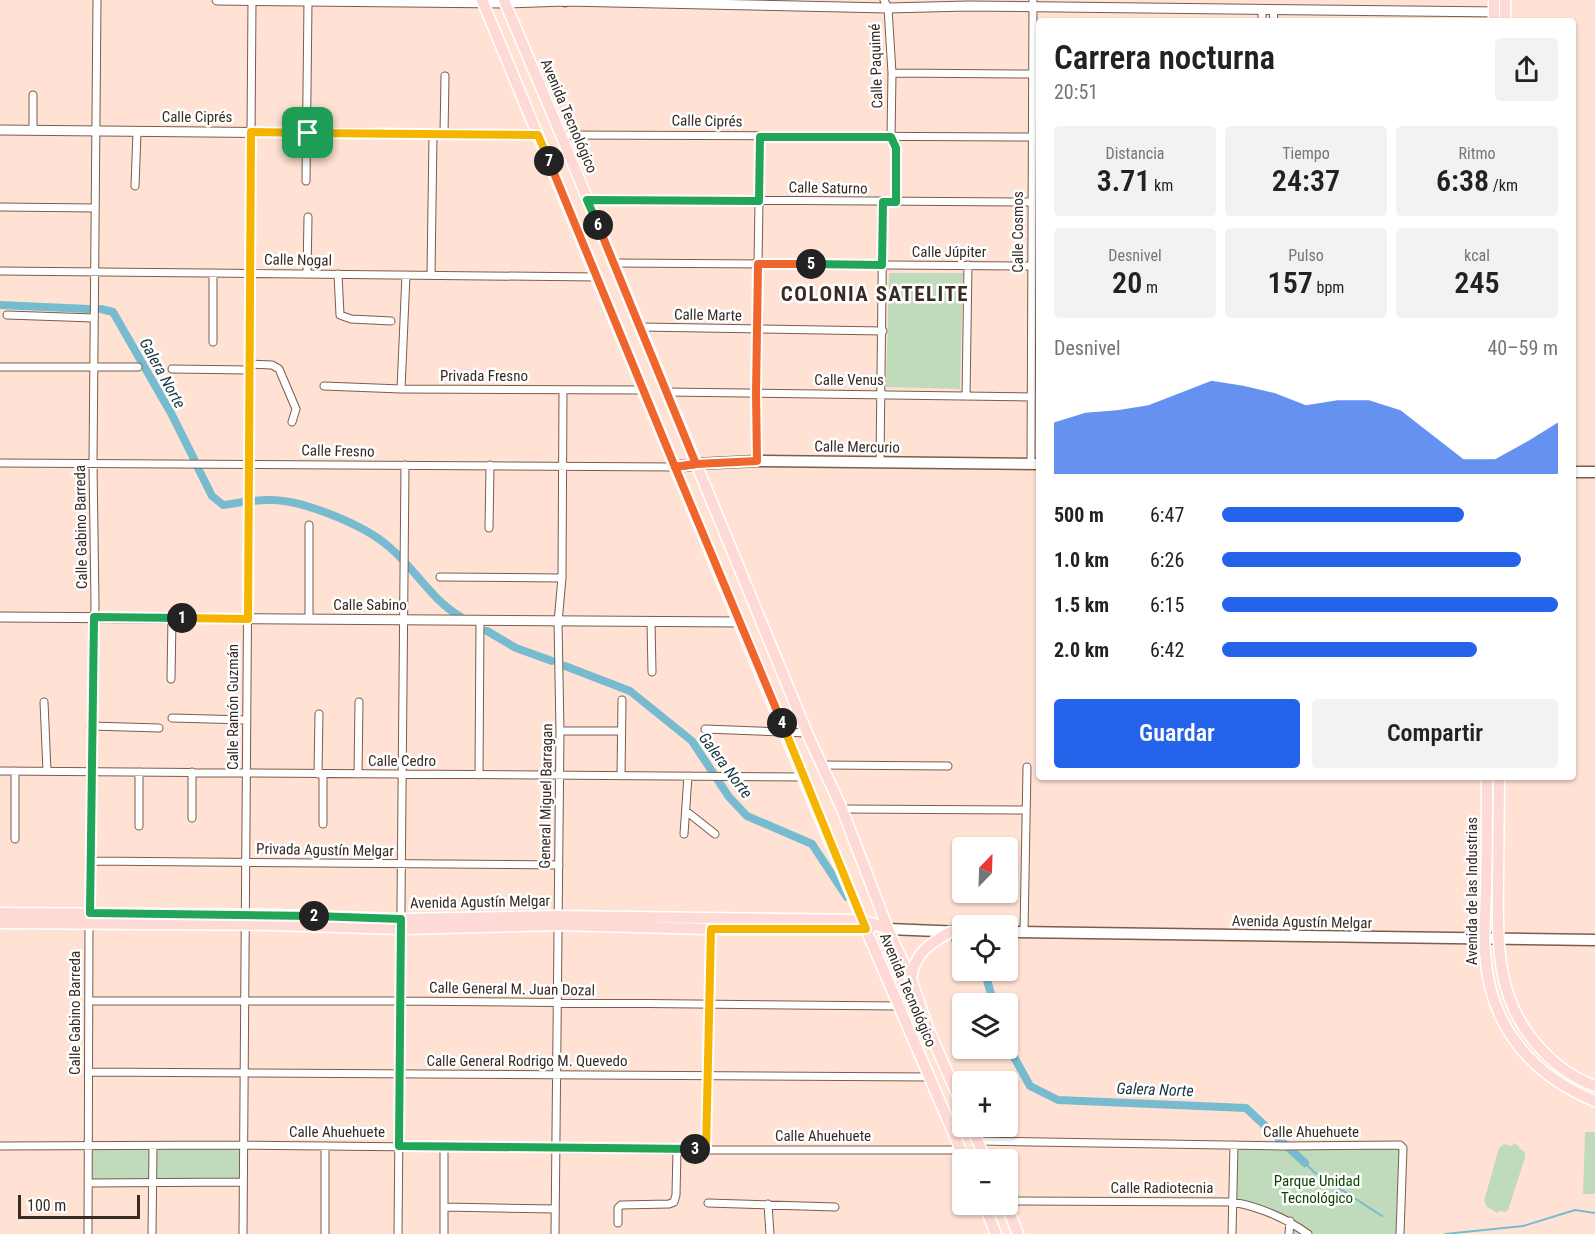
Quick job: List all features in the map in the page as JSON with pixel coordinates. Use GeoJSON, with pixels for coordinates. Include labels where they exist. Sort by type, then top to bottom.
{"type":"FeatureCollection","features":[{"type":"Feature","properties":{"kind":"main road"},"geometry":{"type":"LineString","coordinates":[[1494,0],[1499,16]]}},
{"type":"Feature","properties":{"kind":"main road"},"geometry":{"type":"LineString","coordinates":[[1499,16],[1505,0]]}},
{"type":"Feature","properties":{"kind":"main road","name":"Avenida Tecnológico"},"geometry":{"type":"LineString","coordinates":[[482,1],[864,925],[960,1149]]}},
{"type":"Feature","properties":{"kind":"main road","name":"Avenida Tecnológico"},"geometry":{"type":"LineString","coordinates":[[504,1],[807,733],[842,810],[888,929],[911,979],[928,1028],[952,1083]]}},
{"type":"Feature","properties":{"kind":"main road","name":"Calle Mercurio"},"geometry":{"type":"LineString","coordinates":[[675,467],[757,461],[1035,464]]}},
{"type":"Feature","properties":{"kind":"main road"},"geometry":{"type":"LineString","coordinates":[[1576,472],[1595,472]]}},
{"type":"Feature","properties":{"kind":"main road","name":"Avenida de las Industrias"},"geometry":{"type":"LineString","coordinates":[[1487,780],[1485,940],[1486,965],[1492,994],[1514,1041],[1523,1053],[1562,1086],[1595,1101]]}},
{"type":"Feature","properties":{"kind":"main road","name":"Avenida de las Industrias"},"geometry":{"type":"LineString","coordinates":[[1499,780],[1498,940],[1504,982],[1517,1018],[1543,1053],[1560,1067],[1595,1086]]}},
{"type":"Feature","properties":{"kind":"main road"},"geometry":{"type":"LineString","coordinates":[[842,920],[854,900]]}},
{"type":"Feature","properties":{"kind":"main road","name":"Avenida Agustín Melgar"},"geometry":{"type":"LineString","coordinates":[[0,913],[89,919]]}},
{"type":"Feature","properties":{"kind":"main road","name":"Avenida Agustín Melgar"},"geometry":{"type":"LineString","coordinates":[[0,923],[89,919],[401,924],[557,920],[842,920],[888,929],[950,932]]}},
{"type":"Feature","properties":{"kind":"main road","name":"Avenida Agustín Melgar"},"geometry":{"type":"LineString","coordinates":[[557,920],[711,929],[864,925]]}},
{"type":"Feature","properties":{"kind":"main road"},"geometry":{"type":"LineString","coordinates":[[911,979],[913,967],[923,949],[950,932]]}},
{"type":"Feature","properties":{"kind":"main road","name":"Avenida Agustín Melgar"},"geometry":{"type":"LineString","coordinates":[[1018,932],[1595,940]]}},
{"type":"Feature","properties":{"kind":"main road"},"geometry":{"type":"LineString","coordinates":[[976,1137],[981,1149]]}},
{"type":"Feature","properties":{"kind":"main road"},"geometry":{"type":"LineString","coordinates":[[988,1215],[996,1234]]}},
{"type":"Feature","properties":{"kind":"main road"},"geometry":{"type":"LineString","coordinates":[[1010,1215],[1018,1234]]}},
{"type":"Feature","properties":{"kind":"street","name":"Calle Gabino Barreda"},"geometry":{"type":"LineString","coordinates":[[88,1234],[89,919],[94,617],[95,131],[98,0]]}},
{"type":"Feature","properties":{"kind":"street"},"geometry":{"type":"LineString","coordinates":[[217,0],[1033,3],[1499,16]]}},
{"type":"Feature","properties":{"kind":"street","name":"Calle Ramón Guzmán"},"geometry":{"type":"LineString","coordinates":[[243,1234],[252,0]]}},
{"type":"Feature","properties":{"kind":"street"},"geometry":{"type":"LineString","coordinates":[[306,181],[308,1]]}},
{"type":"Feature","properties":{"kind":"street","name":"Calle Cosmos"},"geometry":{"type":"LineString","coordinates":[[1033,3],[1032,266],[1036,357],[1031,397],[1035,464]]}},
{"type":"Feature","properties":{"kind":"street","name":"Calle Paquimé"},"geometry":{"type":"LineString","coordinates":[[886,4],[892,73],[891,137],[896,148],[896,202]]}},
{"type":"Feature","properties":{"kind":"street"},"geometry":{"type":"LineString","coordinates":[[1262,10],[1262,18]]}},
{"type":"Feature","properties":{"kind":"street"},"geometry":{"type":"LineString","coordinates":[[1273,10],[1274,18]]}},
{"type":"Feature","properties":{"kind":"street"},"geometry":{"type":"LineString","coordinates":[[892,73],[1033,74]]}},
{"type":"Feature","properties":{"kind":"street"},"geometry":{"type":"LineString","coordinates":[[444,134],[445,76]]}},
{"type":"Feature","properties":{"kind":"street"},"geometry":{"type":"LineString","coordinates":[[33,95],[33,130]]}},
{"type":"Feature","properties":{"kind":"street","name":"Calle Ciprés"},"geometry":{"type":"LineString","coordinates":[[0,130],[538,135]]}},
{"type":"Feature","properties":{"kind":"street"},"geometry":{"type":"LineString","coordinates":[[135,186],[137,132]]}},
{"type":"Feature","properties":{"kind":"street"},"geometry":{"type":"LineString","coordinates":[[431,275],[433,135]]}},
{"type":"Feature","properties":{"kind":"street","name":"Calle Ciprés"},"geometry":{"type":"LineString","coordinates":[[561,135],[1032,137]]}},
{"type":"Feature","properties":{"kind":"street"},"geometry":{"type":"LineString","coordinates":[[757,461],[760,137]]}},
{"type":"Feature","properties":{"kind":"street","name":"Calle Saturno"},"geometry":{"type":"LineString","coordinates":[[587,200],[1032,202]]}},
{"type":"Feature","properties":{"kind":"street"},"geometry":{"type":"LineString","coordinates":[[880,462],[883,202]]}},
{"type":"Feature","properties":{"kind":"street"},"geometry":{"type":"LineString","coordinates":[[0,207],[95,208]]}},
{"type":"Feature","properties":{"kind":"street"},"geometry":{"type":"LineString","coordinates":[[307,274],[308,217]]}},
{"type":"Feature","properties":{"kind":"street","name":"Calle Júpiter"},"geometry":{"type":"LineString","coordinates":[[614,263],[1032,266]]}},
{"type":"Feature","properties":{"kind":"street"},"geometry":{"type":"LineString","coordinates":[[966,396],[968,265]]}},
{"type":"Feature","properties":{"kind":"street","name":"Calle Nogal"},"geometry":{"type":"LineString","coordinates":[[0,271],[597,277]]}},
{"type":"Feature","properties":{"kind":"street"},"geometry":{"type":"LineString","coordinates":[[213,273],[213,342]]}},
{"type":"Feature","properties":{"kind":"street"},"geometry":{"type":"LineString","coordinates":[[338,274],[340,315],[351,319],[391,321]]}},
{"type":"Feature","properties":{"kind":"street"},"geometry":{"type":"LineString","coordinates":[[401,389],[406,275]]}},
{"type":"Feature","properties":{"kind":"street"},"geometry":{"type":"LineString","coordinates":[[7,315],[94,318]]}},
{"type":"Feature","properties":{"kind":"street","name":"Calle Marte"},"geometry":{"type":"LineString","coordinates":[[640,327],[883,331]]}},
{"type":"Feature","properties":{"kind":"street"},"geometry":{"type":"LineString","coordinates":[[172,369],[272,365],[279,369],[297,409],[292,422]]}},
{"type":"Feature","properties":{"kind":"street"},"geometry":{"type":"LineString","coordinates":[[0,367],[138,367]]}},
{"type":"Feature","properties":{"kind":"street","name":"Privada Fresno"},"geometry":{"type":"LineString","coordinates":[[324,386],[401,389],[644,390]]}},
{"type":"Feature","properties":{"kind":"street","name":"General Miguel Barragan"},"geometry":{"type":"LineString","coordinates":[[555,1234],[560,775],[558,622],[562,578],[563,390]]}},
{"type":"Feature","properties":{"kind":"street","name":"Calle Venus"},"geometry":{"type":"LineString","coordinates":[[666,392],[1031,397]]}},
{"type":"Feature","properties":{"kind":"street","name":"Calle Fresno"},"geometry":{"type":"LineString","coordinates":[[0,463],[675,467]]}},
{"type":"Feature","properties":{"kind":"street"},"geometry":{"type":"LineString","coordinates":[[398,1234],[405,465]]}},
{"type":"Feature","properties":{"kind":"street"},"geometry":{"type":"LineString","coordinates":[[489,528],[490,465]]}},
{"type":"Feature","properties":{"kind":"street"},"geometry":{"type":"LineString","coordinates":[[309,525],[309,619]]}},
{"type":"Feature","properties":{"kind":"street"},"geometry":{"type":"LineString","coordinates":[[440,577],[562,578]]}},
{"type":"Feature","properties":{"kind":"street","name":"Calle Sabino"},"geometry":{"type":"LineString","coordinates":[[0,617],[740,622]]}},
{"type":"Feature","properties":{"kind":"street"},"geometry":{"type":"LineString","coordinates":[[171,679],[172,618]]}},
{"type":"Feature","properties":{"kind":"street"},"geometry":{"type":"LineString","coordinates":[[479,775],[480,621]]}},
{"type":"Feature","properties":{"kind":"street"},"geometry":{"type":"LineString","coordinates":[[651,622],[652,672]]}},
{"type":"Feature","properties":{"kind":"street"},"geometry":{"type":"LineString","coordinates":[[621,776],[622,700]]}},
{"type":"Feature","properties":{"kind":"street"},"geometry":{"type":"LineString","coordinates":[[44,702],[47,771]]}},
{"type":"Feature","properties":{"kind":"street"},"geometry":{"type":"LineString","coordinates":[[358,774],[359,702]]}},
{"type":"Feature","properties":{"kind":"street"},"geometry":{"type":"LineString","coordinates":[[319,714],[323,824]]}},
{"type":"Feature","properties":{"kind":"street"},"geometry":{"type":"LineString","coordinates":[[172,718],[247,720]]}},
{"type":"Feature","properties":{"kind":"street"},"geometry":{"type":"LineString","coordinates":[[91,726],[159,728]]}},
{"type":"Feature","properties":{"kind":"street"},"geometry":{"type":"LineString","coordinates":[[705,729],[807,733]]}},
{"type":"Feature","properties":{"kind":"street"},"geometry":{"type":"LineString","coordinates":[[560,731],[621,731]]}},
{"type":"Feature","properties":{"kind":"street"},"geometry":{"type":"LineString","coordinates":[[822,765],[948,766]]}},
{"type":"Feature","properties":{"kind":"street"},"geometry":{"type":"LineString","coordinates":[[1024,932],[1027,767]]}},
{"type":"Feature","properties":{"kind":"street","name":"Calle Cedro"},"geometry":{"type":"LineString","coordinates":[[0,771],[804,777]]}},
{"type":"Feature","properties":{"kind":"street"},"geometry":{"type":"LineString","coordinates":[[15,771],[15,839]]}},
{"type":"Feature","properties":{"kind":"street"},"geometry":{"type":"LineString","coordinates":[[139,772],[139,826]]}},
{"type":"Feature","properties":{"kind":"street"},"geometry":{"type":"LineString","coordinates":[[192,772],[192,819]]}},
{"type":"Feature","properties":{"kind":"street"},"geometry":{"type":"LineString","coordinates":[[684,834],[688,777]]}},
{"type":"Feature","properties":{"kind":"street"},"geometry":{"type":"LineString","coordinates":[[842,810],[1026,810]]}},
{"type":"Feature","properties":{"kind":"street"},"geometry":{"type":"LineString","coordinates":[[686,811],[715,834]]}},
{"type":"Feature","properties":{"kind":"street","name":"Privada Agustín Melgar"},"geometry":{"type":"LineString","coordinates":[[90,861],[559,865]]}},
{"type":"Feature","properties":{"kind":"street"},"geometry":{"type":"LineString","coordinates":[[706,1149],[711,929]]}},
{"type":"Feature","properties":{"kind":"street","name":"Calle General M. Juan Dozal"},"geometry":{"type":"LineString","coordinates":[[89,1000],[899,1006]]}},
{"type":"Feature","properties":{"kind":"street","name":"Calle General Rodrigo M. Quevedo"},"geometry":{"type":"LineString","coordinates":[[89,1072],[929,1077]]}},
{"type":"Feature","properties":{"kind":"street","name":"Calle Ahuehuete"},"geometry":{"type":"LineString","coordinates":[[978,1141],[1309,1147],[1393,1145],[1403,1147],[1400,1234]]}},
{"type":"Feature","properties":{"kind":"street"},"geometry":{"type":"LineString","coordinates":[[1232,1234],[1234,1145]]}},
{"type":"Feature","properties":{"kind":"street","name":"Calle Ahuehuete"},"geometry":{"type":"LineString","coordinates":[[0,1146],[399,1146],[706,1149],[952,1155]]}},
{"type":"Feature","properties":{"kind":"street"},"geometry":{"type":"LineString","coordinates":[[152,1234],[153,1146]]}},
{"type":"Feature","properties":{"kind":"street"},"geometry":{"type":"LineString","coordinates":[[325,1146],[325,1234]]}},
{"type":"Feature","properties":{"kind":"street"},"geometry":{"type":"LineString","coordinates":[[444,1147],[444,1234]]}},
{"type":"Feature","properties":{"kind":"street"},"geometry":{"type":"LineString","coordinates":[[618,1223],[618,1209],[621,1205],[674,1202],[677,1149]]}},
{"type":"Feature","properties":{"kind":"street"},"geometry":{"type":"LineString","coordinates":[[89,1183],[243,1182]]}},
{"type":"Feature","properties":{"kind":"street","name":"Calle Radiotecnia"},"geometry":{"type":"LineString","coordinates":[[1018,1201],[1232,1202],[1252,1205],[1290,1221],[1308,1234]]}},
{"type":"Feature","properties":{"kind":"street"},"geometry":{"type":"LineString","coordinates":[[708,1203],[835,1207]]}},
{"type":"Feature","properties":{"kind":"street"},"geometry":{"type":"LineString","coordinates":[[768,1204],[770,1234]]}},
{"type":"Feature","properties":{"kind":"street"},"geometry":{"type":"LineString","coordinates":[[444,1207],[555,1209]]}},
{"type":"Feature","properties":{"kind":"street"},"geometry":{"type":"LineString","coordinates":[[1289,1234],[1290,1221]]}},
{"type":"Feature","properties":{"kind":"green space"},"geometry":{"type":"Polygon","coordinates":[[[889,273],[963,273],[960,389],[886,387],[889,273]]]}},
{"type":"Feature","properties":{"kind":"green space"},"geometry":{"type":"Polygon","coordinates":[[[1585,1132],[1595,1132],[1595,1194],[1583,1194],[1585,1132]]]}},
{"type":"Feature","properties":{"kind":"green space"},"geometry":{"type":"Polygon","coordinates":[[[1513,1143],[1525,1152],[1525,1158],[1508,1210],[1498,1213],[1487,1207],[1484,1201],[1499,1148],[1504,1144],[1512,1146],[1513,1143]]]}},
{"type":"Feature","properties":{"kind":"green space"},"geometry":{"type":"Polygon","coordinates":[[[243,1145],[243,1182],[89,1183],[88,1146],[243,1145]]]}},
{"type":"Feature","properties":{"kind":"green space","name":"Parque Unidad Tecnológico"},"geometry":{"type":"Polygon","coordinates":[[[1402,1146],[1399,1234],[1289,1234],[1289,1225],[1267,1212],[1233,1201],[1236,1148],[1402,1146]]]}},
{"type":"Feature","properties":{"kind":"waterway","name":"Galera Norte"},"geometry":{"type":"LineString","coordinates":[[0,305],[88,309]]}},
{"type":"Feature","properties":{"kind":"waterway","name":"Galera Norte"},"geometry":{"type":"LineString","coordinates":[[101,309],[113,312],[172,415],[194,459]]}},
{"type":"Feature","properties":{"kind":"waterway","name":"Galera Norte"},"geometry":{"type":"LineString","coordinates":[[198,468],[212,496],[223,505],[261,500],[286,501],[317,509],[350,522],[388,546],[441,602],[461,617]]}},
{"type":"Feature","properties":{"kind":"waterway","name":"Galera Norte"},"geometry":{"type":"LineString","coordinates":[[487,631],[516,648],[552,661]]}},
{"type":"Feature","properties":{"kind":"waterway","name":"Galera Norte"},"geometry":{"type":"LineString","coordinates":[[565,666],[630,691],[692,741],[729,797],[747,816],[812,844],[847,897]]}},
{"type":"Feature","properties":{"kind":"waterway","name":"Galera Norte"},"geometry":{"type":"LineString","coordinates":[[987,981],[991,993]]}},
{"type":"Feature","properties":{"kind":"waterway","name":"Galera Norte"},"geometry":{"type":"LineString","coordinates":[[1015,1059],[1030,1086],[1058,1100],[1246,1108],[1305,1163]]}},
{"type":"Feature","properties":{"kind":"waterway"},"geometry":{"type":"LineString","coordinates":[[1305,1163],[1314,1172],[1382,1216]]}},
{"type":"Feature","properties":{"kind":"waterway"},"geometry":{"type":"LineString","coordinates":[[1445,1234],[1523,1226],[1575,1210],[1595,1213]]}},
{"type":"Feature","properties":{"kind":"district","name":"COLONIA SATELITE"},"geometry":{"type":"Point","coordinates":[875,294]}},
{"type":"Feature","properties":{"kind":"route"},"geometry":{"type":"LineString","coordinates":[[308,133],[251,132],[248,619],[94,617],[90,913],[401,919],[399,1146],[706,1149],[711,929],[866,929],[675,467],[757,461],[758,264],[882,265],[883,202],[896,202],[895,144],[891,137],[760,137],[759,201],[587,200],[696,464],[675,467],[538,135],[308,133]]}}]}
